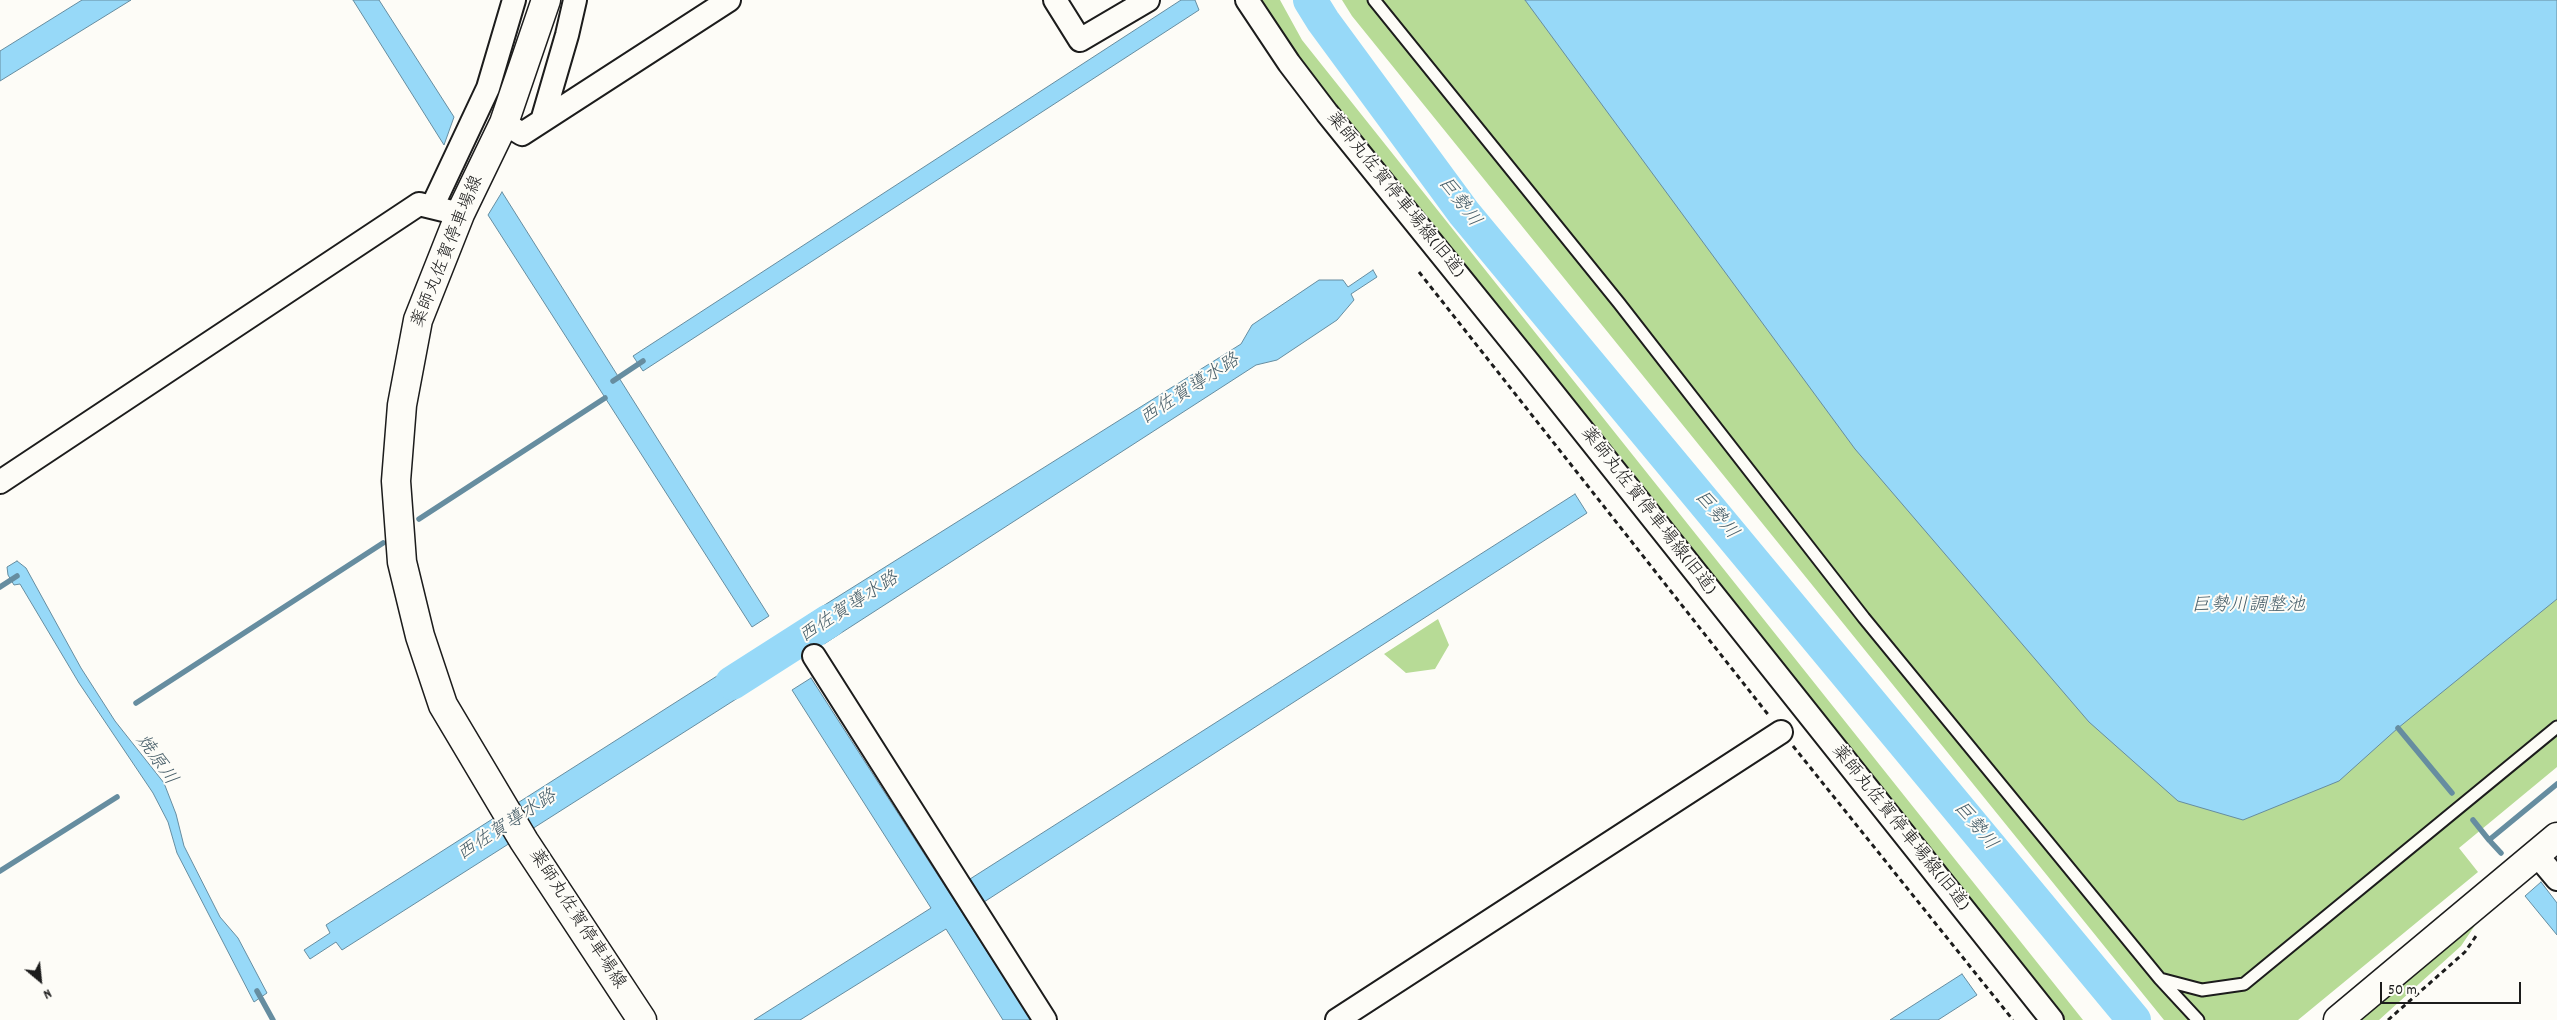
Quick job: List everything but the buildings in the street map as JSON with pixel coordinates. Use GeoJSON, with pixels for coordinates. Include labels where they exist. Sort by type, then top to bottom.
{"type":"FeatureCollection","features":[{"type":"Feature","properties":{"kind":"main road","name":"薬師丸佐賀停車場線"},"geometry":{"type":"LineString","coordinates":[[546,0],[504,123],[460,214],[418,320],[402,405],[396,481],[402,562],[420,636],[444,705],[524,841],[642,1020]]}},
{"type":"Feature","properties":{"kind":"main road"},"geometry":{"type":"LineString","coordinates":[[2338,1020],[2557,837]]}},
{"type":"Feature","properties":{"kind":"street"},"geometry":{"type":"LineString","coordinates":[[432,208],[488,88],[514,0]]}},
{"type":"Feature","properties":{"kind":"street"},"geometry":{"type":"LineString","coordinates":[[542,121],[575,0]]}},
{"type":"Feature","properties":{"kind":"street"},"geometry":{"type":"LineString","coordinates":[[504,123],[522,134],[729,0]]}},
{"type":"Feature","properties":{"kind":"street"},"geometry":{"type":"LineString","coordinates":[[1054,0],[1080,40],[1148,0]]}},
{"type":"Feature","properties":{"kind":"street","name":"薬師丸佐賀停車場線(旧道)"},"geometry":{"type":"LineString","coordinates":[[1248,0],[1289,63],[1327,113],[1529,363],[2052,1020]]}},
{"type":"Feature","properties":{"kind":"street"},"geometry":{"type":"LineString","coordinates":[[0,482],[419,204],[460,214]]}},
{"type":"Feature","properties":{"kind":"street"},"geometry":{"type":"LineString","coordinates":[[814,656],[1045,1020]]}},
{"type":"Feature","properties":{"kind":"street"},"geometry":{"type":"LineString","coordinates":[[1337,1020],[1781,732]]}},
{"type":"Feature","properties":{"kind":"street"},"geometry":{"type":"LineString","coordinates":[[2536,854],[2557,879]]}},
{"type":"Feature","properties":{"kind":"lane"},"geometry":{"type":"LineString","coordinates":[[1374,0],[1619,302],[1864,618],[2160,979],[2198,1020]]}},
{"type":"Feature","properties":{"kind":"lane"},"geometry":{"type":"LineString","coordinates":[[2160,979],[2202,990],[2244,984],[2557,727]]}},
{"type":"Feature","properties":{"kind":"path"},"geometry":{"type":"LineString","coordinates":[[1419,272],[1781,732],[2013,1020]]}},
{"type":"Feature","properties":{"kind":"path"},"geometry":{"type":"LineString","coordinates":[[2388,1020],[2465,952],[2482,930]]}},
{"type":"Feature","properties":{"kind":"green space"},"geometry":{"type":"Polygon","coordinates":[[[1256,0],[1280,0],[1302,40],[2083,1020],[2061,1020],[1351,134],[1256,0]]]}},
{"type":"Feature","properties":{"kind":"green space"},"geometry":{"type":"Polygon","coordinates":[[[1342,0],[1551,0],[2557,532],[2557,767],[2459,848],[2478,872],[2298,1020],[2164,1020],[1352,16],[1342,0]]]}},
{"type":"Feature","properties":{"kind":"green space"},"geometry":{"type":"Polygon","coordinates":[[[1438,619],[1449,645],[1435,669],[1406,673],[1384,654],[1438,619]]]}},
{"type":"Feature","properties":{"kind":"green space"},"geometry":{"type":"Polygon","coordinates":[[[2482,915],[2461,946],[2379,1020],[2358,1020],[2482,915]]]}},
{"type":"Feature","properties":{"kind":"water"},"geometry":{"type":"Polygon","coordinates":[[[82,0],[131,0],[0,81],[0,51],[82,0]]]}},
{"type":"Feature","properties":{"kind":"water"},"geometry":{"type":"Polygon","coordinates":[[[353,0],[379,0],[454,117],[444,145],[353,0]]]}},
{"type":"Feature","properties":{"kind":"water"},"geometry":{"type":"Polygon","coordinates":[[[1181,0],[1195,0],[1199,10],[643,371],[633,356],[1181,0]]]}},
{"type":"Feature","properties":{"kind":"water","name":"巨勢川調整池"},"geometry":{"type":"Polygon","coordinates":[[[1525,0],[2557,0],[2557,599],[2398,728],[2339,781],[2243,820],[2178,801],[2089,722],[1855,449],[1525,0]]]}},
{"type":"Feature","properties":{"kind":"water"},"geometry":{"type":"Polygon","coordinates":[[[502,192],[769,616],[752,627],[488,215],[502,192]]]}},
{"type":"Feature","properties":{"kind":"water"},"geometry":{"type":"Polygon","coordinates":[[[1373,270],[1377,277],[1351,294],[1354,300],[1337,320],[1277,360],[1256,365],[824,644],[818,634],[792,651],[786,642],[812,625],[807,616],[1241,344],[1252,325],[1319,280],[1343,280],[1348,287],[1373,270]]]}},
{"type":"Feature","properties":{"kind":"water"},"geometry":{"type":"Polygon","coordinates":[[[1575,494],[1587,513],[984,902],[970,879],[1575,494]]]}},
{"type":"Feature","properties":{"kind":"water"},"geometry":{"type":"Polygon","coordinates":[[[17,561],[26,568],[81,668],[115,721],[164,783],[176,814],[184,846],[220,917],[238,938],[267,993],[254,1002],[177,853],[168,822],[153,793],[79,683],[20,584],[14,585],[8,575],[7,567],[17,561]]]}},
{"type":"Feature","properties":{"kind":"water"},"geometry":{"type":"Polygon","coordinates":[[[769,655],[775,663],[750,679],[755,687],[342,950],[336,942],[310,959],[304,950],[330,933],[326,925],[739,662],[744,670],[769,655]]]}},
{"type":"Feature","properties":{"kind":"water"},"geometry":{"type":"Polygon","coordinates":[[[811,678],[1031,1020],[1003,1020],[946,929],[800,1020],[754,1020],[931,908],[792,690],[811,678]]]}},
{"type":"Feature","properties":{"kind":"water"},"geometry":{"type":"Polygon","coordinates":[[[2541,882],[2557,903],[2557,935],[2525,896],[2541,882]]]}},
{"type":"Feature","properties":{"kind":"water"},"geometry":{"type":"Polygon","coordinates":[[[1962,974],[1977,995],[1938,1020],[1890,1020],[1962,974]]]}},
{"type":"Feature","properties":{"kind":"waterway","name":"巨勢川"},"geometry":{"type":"LineString","coordinates":[[1310,0],[1323,21],[1464,213],[2134,1020]]}},
{"type":"Feature","properties":{"kind":"waterway"},"geometry":{"type":"LineString","coordinates":[[613,381],[643,361]]}},
{"type":"Feature","properties":{"kind":"waterway"},"geometry":{"type":"LineString","coordinates":[[419,519],[605,398]]}},
{"type":"Feature","properties":{"kind":"waterway"},"geometry":{"type":"LineString","coordinates":[[136,703],[383,543]]}},
{"type":"Feature","properties":{"kind":"waterway","name":"焼原川"},"geometry":{"type":"LineString","coordinates":[[0,587],[17,576]]}},
{"type":"Feature","properties":{"kind":"waterway","name":"西佐賀導水路"},"geometry":{"type":"LineString","coordinates":[[732,683],[829,621]]}},
{"type":"Feature","properties":{"kind":"waterway"},"geometry":{"type":"LineString","coordinates":[[2398,728],[2452,793]]}},
{"type":"Feature","properties":{"kind":"waterway"},"geometry":{"type":"LineString","coordinates":[[2501,853],[2489,840],[2557,784]]}},
{"type":"Feature","properties":{"kind":"waterway"},"geometry":{"type":"LineString","coordinates":[[0,871],[117,797]]}},
{"type":"Feature","properties":{"kind":"waterway"},"geometry":{"type":"LineString","coordinates":[[2473,820],[2489,840]]}},
{"type":"Feature","properties":{"kind":"waterway","name":"焼原川"},"geometry":{"type":"LineString","coordinates":[[257,991],[273,1020]]}}]}
